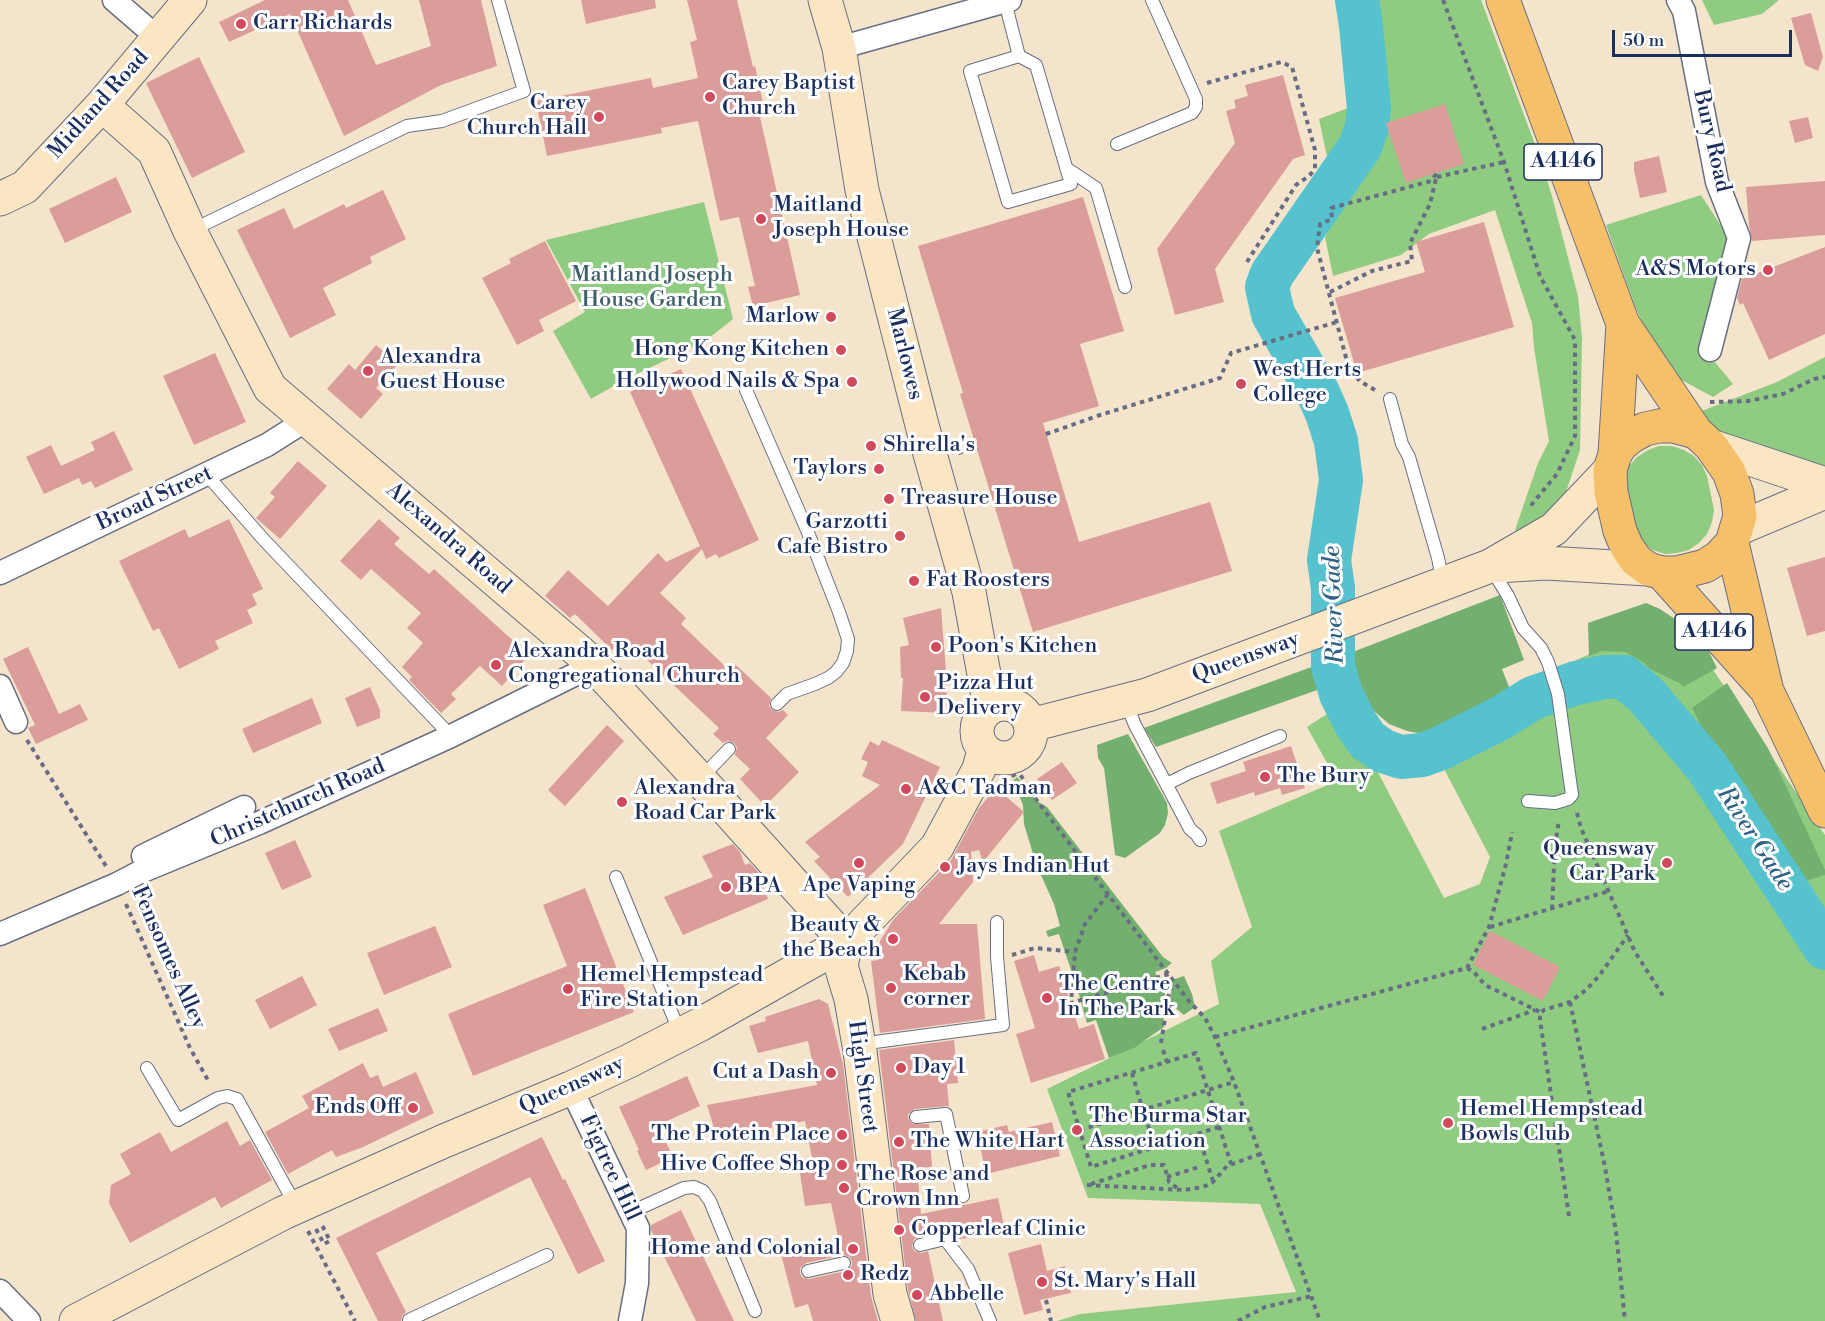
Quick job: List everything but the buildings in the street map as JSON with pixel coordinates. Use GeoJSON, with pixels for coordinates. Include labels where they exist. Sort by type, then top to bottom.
{"type":"FeatureCollection","features":[{"type":"Feature","properties":{"kind":"main road","name":"A4146"},"geometry":{"type":"LineString","coordinates":[[1503,0],[1623,324],[1675,403],[1703,439]]}},
{"type":"Feature","properties":{"kind":"main road","name":"A4146"},"geometry":{"type":"LineString","coordinates":[[1612,462],[1623,324]]}},
{"type":"Feature","properties":{"kind":"main road"},"geometry":{"type":"LineString","coordinates":[[1674,426],[1703,439],[1729,472],[1737,494],[1740,516],[1734,536],[1719,557],[1705,566],[1677,573],[1655,571],[1636,560],[1620,531],[1611,492],[1612,462],[1627,441],[1645,429],[1674,426]]}},
{"type":"Feature","properties":{"kind":"main road","name":"A4146"},"geometry":{"type":"LineString","coordinates":[[1734,536],[1767,691],[1825,811]]}},
{"type":"Feature","properties":{"kind":"main road","name":"A4146"},"geometry":{"type":"LineString","coordinates":[[1655,571],[1767,691]]}},
{"type":"Feature","properties":{"kind":"street"},"geometry":{"type":"LineString","coordinates":[[114,0],[158,38]]}},
{"type":"Feature","properties":{"kind":"street","name":"Midland Road"},"geometry":{"type":"LineString","coordinates":[[0,199],[25,187],[102,105],[189,0]]}},
{"type":"Feature","properties":{"kind":"street","name":"Marlowes"},"geometry":{"type":"LineString","coordinates":[[825,0],[839,48],[862,190],[923,429],[969,592],[990,707]]}},
{"type":"Feature","properties":{"kind":"street","name":"Bury Road"},"geometry":{"type":"LineString","coordinates":[[1678,0],[1684,11],[1717,182],[1739,238],[1710,350]]}},
{"type":"Feature","properties":{"kind":"street"},"geometry":{"type":"LineString","coordinates":[[839,48],[1007,1]]}},
{"type":"Feature","properties":{"kind":"street","name":"Alexandra Road"},"geometry":{"type":"LineString","coordinates":[[102,105],[154,151],[190,231],[270,388],[589,660],[700,779],[846,942]]}},
{"type":"Feature","properties":{"kind":"street","name":"Broad Street"},"geometry":{"type":"LineString","coordinates":[[0,573],[267,445],[308,419]]}},
{"type":"Feature","properties":{"kind":"street"},"geometry":{"type":"LineString","coordinates":[[1703,439],[1825,484]]}},
{"type":"Feature","properties":{"kind":"street","name":"Queensway"},"geometry":{"type":"LineString","coordinates":[[1031,725],[1147,695],[1490,566],[1554,529],[1612,462]]}},
{"type":"Feature","properties":{"kind":"street"},"geometry":{"type":"LineString","coordinates":[[1734,536],[1825,492]]}},
{"type":"Feature","properties":{"kind":"street","name":"Queensway"},"geometry":{"type":"LineString","coordinates":[[1490,566],[1546,563],[1655,571]]}},
{"type":"Feature","properties":{"kind":"street","name":"Christchurch Road"},"geometry":{"type":"LineString","coordinates":[[0,934],[259,823],[451,736],[576,674],[589,660]]}},
{"type":"Feature","properties":{"kind":"street"},"geometry":{"type":"LineString","coordinates":[[0,686],[16,722]]}},
{"type":"Feature","properties":{"kind":"street"},"geometry":{"type":"LineString","coordinates":[[1004,704],[1018,707],[1028,718],[1032,732],[1027,746],[1017,755],[997,754],[977,735],[979,719],[990,707],[1004,704]]}},
{"type":"Feature","properties":{"kind":"street","name":"Queensway"},"geometry":{"type":"LineString","coordinates":[[76,1321],[251,1228],[309,1215],[444,1141],[571,1088],[681,1034],[846,942],[937,847],[979,769],[997,754]]}},
{"type":"Feature","properties":{"kind":"street"},"geometry":{"type":"LineString","coordinates":[[138,873],[132,861],[244,807]]}},
{"type":"Feature","properties":{"kind":"street","name":"High Street"},"geometry":{"type":"LineString","coordinates":[[846,942],[841,966],[851,999],[873,1120],[890,1294],[898,1321]]}},
{"type":"Feature","properties":{"kind":"street","name":"Figtree Hill"},"geometry":{"type":"LineString","coordinates":[[571,1088],[638,1228],[637,1283],[630,1321]]}},
{"type":"Feature","properties":{"kind":"street"},"geometry":{"type":"LineString","coordinates":[[0,1291],[29,1321]]}},
{"type":"Feature","properties":{"kind":"lane"},"geometry":{"type":"LineString","coordinates":[[190,231],[407,126],[442,121],[524,91],[498,0]]}},
{"type":"Feature","properties":{"kind":"lane"},"geometry":{"type":"LineString","coordinates":[[1117,144],[1192,113],[1197,107],[1192,89],[1152,0]]}},
{"type":"Feature","properties":{"kind":"lane"},"geometry":{"type":"LineString","coordinates":[[1007,1],[1019,56]]}},
{"type":"Feature","properties":{"kind":"lane"},"geometry":{"type":"LineString","coordinates":[[1019,56],[1036,65],[1071,184],[1008,202],[970,71],[1019,56]]}},
{"type":"Feature","properties":{"kind":"lane"},"geometry":{"type":"LineString","coordinates":[[1066,168],[1096,188],[1125,287]]}},
{"type":"Feature","properties":{"kind":"lane"},"geometry":{"type":"LineString","coordinates":[[746,390],[807,530],[848,639],[843,663],[836,672],[815,684],[787,694],[777,704]]}},
{"type":"Feature","properties":{"kind":"lane"},"geometry":{"type":"LineString","coordinates":[[1390,399],[1438,558],[1443,584]]}},
{"type":"Feature","properties":{"kind":"lane"},"geometry":{"type":"LineString","coordinates":[[207,474],[264,540],[451,736]]}},
{"type":"Feature","properties":{"kind":"lane"},"geometry":{"type":"LineString","coordinates":[[1490,566],[1523,628],[1541,648],[1557,689],[1567,798],[1554,803],[1528,801]]}},
{"type":"Feature","properties":{"kind":"lane"},"geometry":{"type":"LineString","coordinates":[[1125,700],[1135,725],[1190,829],[1200,840]]}},
{"type":"Feature","properties":{"kind":"lane"},"geometry":{"type":"LineString","coordinates":[[1167,784],[1280,736]]}},
{"type":"Feature","properties":{"kind":"lane"},"geometry":{"type":"LineString","coordinates":[[700,779],[729,749]]}},
{"type":"Feature","properties":{"kind":"lane"},"geometry":{"type":"LineString","coordinates":[[616,877],[681,1034]]}},
{"type":"Feature","properties":{"kind":"lane"},"geometry":{"type":"LineString","coordinates":[[859,1045],[1003,1025],[997,957],[998,922]]}},
{"type":"Feature","properties":{"kind":"lane"},"geometry":{"type":"LineString","coordinates":[[147,1068],[178,1120],[218,1098],[227,1096],[237,1099],[309,1215]]}},
{"type":"Feature","properties":{"kind":"lane"},"geometry":{"type":"LineString","coordinates":[[916,1117],[946,1114],[963,1196]]}},
{"type":"Feature","properties":{"kind":"lane"},"geometry":{"type":"LineString","coordinates":[[630,1212],[684,1188],[694,1187],[703,1191],[710,1201],[755,1311]]}},
{"type":"Feature","properties":{"kind":"lane"},"geometry":{"type":"LineString","coordinates":[[920,1245],[945,1239],[969,1269],[990,1321]]}},
{"type":"Feature","properties":{"kind":"lane"},"geometry":{"type":"LineString","coordinates":[[409,1320],[547,1255]]}},
{"type":"Feature","properties":{"kind":"lane"},"geometry":{"type":"LineString","coordinates":[[808,1271],[844,1263]]}},
{"type":"Feature","properties":{"kind":"path"},"geometry":{"type":"LineString","coordinates":[[1443,0],[1504,162],[1540,276],[1575,340],[1575,436],[1557,474],[1523,515]]}},
{"type":"Feature","properties":{"kind":"path"},"geometry":{"type":"LineString","coordinates":[[1192,89],[1216,79],[1236,76],[1281,62],[1292,68],[1315,150],[1315,169],[1296,185],[1245,265]]}},
{"type":"Feature","properties":{"kind":"path"},"geometry":{"type":"LineString","coordinates":[[1437,177],[1504,162]]}},
{"type":"Feature","properties":{"kind":"path"},"geometry":{"type":"LineString","coordinates":[[1330,292],[1372,271],[1412,261],[1410,243],[1430,204],[1437,173],[1431,181],[1331,208],[1332,219],[1320,224],[1317,248],[1349,369],[1361,382],[1390,399]]}},
{"type":"Feature","properties":{"kind":"path"},"geometry":{"type":"LineString","coordinates":[[1046,434],[1220,378],[1231,353],[1337,322]]}},
{"type":"Feature","properties":{"kind":"path"},"geometry":{"type":"LineString","coordinates":[[1675,403],[1748,400],[1783,394],[1825,377]]}},
{"type":"Feature","properties":{"kind":"path","name":"Fensomes Alley"},"geometry":{"type":"LineString","coordinates":[[16,722],[117,884],[190,1048],[218,1098]]}},
{"type":"Feature","properties":{"kind":"path"},"geometry":{"type":"LineString","coordinates":[[997,754],[1035,798],[1174,981],[1205,1018],[1234,1082],[1320,1321]]}},
{"type":"Feature","properties":{"kind":"path"},"geometry":{"type":"LineString","coordinates":[[1567,798],[1635,952],[1665,999]]}},
{"type":"Feature","properties":{"kind":"path"},"geometry":{"type":"LineString","coordinates":[[1552,909],[1555,846],[1567,798]]}},
{"type":"Feature","properties":{"kind":"path"},"geometry":{"type":"LineString","coordinates":[[1467,968],[1489,927],[1512,832]]}},
{"type":"Feature","properties":{"kind":"path"},"geometry":{"type":"LineString","coordinates":[[1489,927],[1609,891]]}},
{"type":"Feature","properties":{"kind":"path"},"geometry":{"type":"LineString","coordinates":[[1108,894],[1085,924],[1075,952],[1071,1003],[1169,974]]}},
{"type":"Feature","properties":{"kind":"path"},"geometry":{"type":"LineString","coordinates":[[1482,1029],[1570,1002],[1599,976],[1628,935]]}},
{"type":"Feature","properties":{"kind":"path"},"geometry":{"type":"LineString","coordinates":[[997,957],[1035,948],[1075,952]]}},
{"type":"Feature","properties":{"kind":"path"},"geometry":{"type":"LineString","coordinates":[[1215,1037],[1467,968],[1474,972],[1485,985],[1538,1011]]}},
{"type":"Feature","properties":{"kind":"path"},"geometry":{"type":"LineString","coordinates":[[1161,1043],[1169,994],[1174,981]]}},
{"type":"Feature","properties":{"kind":"path"},"geometry":{"type":"LineString","coordinates":[[1570,1002],[1605,1167],[1616,1232],[1625,1321]]}},
{"type":"Feature","properties":{"kind":"path"},"geometry":{"type":"LineString","coordinates":[[1538,1011],[1569,1216]]}},
{"type":"Feature","properties":{"kind":"path"},"geometry":{"type":"LineString","coordinates":[[1163,1050],[1167,1062]]}},
{"type":"Feature","properties":{"kind":"path"},"geometry":{"type":"LineString","coordinates":[[1219,1127],[1091,1167],[1068,1092],[1196,1053],[1231,1164]]}},
{"type":"Feature","properties":{"kind":"path"},"geometry":{"type":"LineString","coordinates":[[1131,1073],[1141,1104],[1137,1112]]}},
{"type":"Feature","properties":{"kind":"path"},"geometry":{"type":"LineString","coordinates":[[1141,1104],[1149,1108],[1234,1082]]}},
{"type":"Feature","properties":{"kind":"path"},"geometry":{"type":"LineString","coordinates":[[1149,1108],[1145,1116],[1155,1148]]}},
{"type":"Feature","properties":{"kind":"path"},"geometry":{"type":"LineString","coordinates":[[1080,1130],[1137,1112],[1145,1116]]}},
{"type":"Feature","properties":{"kind":"path"},"geometry":{"type":"LineString","coordinates":[[1198,1134],[1213,1182]]}},
{"type":"Feature","properties":{"kind":"path"},"geometry":{"type":"LineString","coordinates":[[1178,1190],[1169,1182],[1164,1165],[1149,1165],[1087,1185],[1178,1190],[1203,1187],[1213,1182],[1231,1164],[1260,1154]]}},
{"type":"Feature","properties":{"kind":"path"},"geometry":{"type":"LineString","coordinates":[[1167,1177],[1199,1167]]}},
{"type":"Feature","properties":{"kind":"path"},"geometry":{"type":"LineString","coordinates":[[309,1215],[330,1241],[324,1245],[314,1225],[306,1228],[355,1321]]}},
{"type":"Feature","properties":{"kind":"path"},"geometry":{"type":"LineString","coordinates":[[1238,1321],[1264,1307],[1312,1296]]}},
{"type":"Feature","properties":{"kind":"path"},"geometry":{"type":"LineString","coordinates":[[1046,1300],[1051,1321]]}},
{"type":"Feature","properties":{"kind":"green space"},"geometry":{"type":"Polygon","coordinates":[[[1342,0],[1481,0],[1539,155],[1578,296],[1582,338],[1580,450],[1564,498],[1526,533],[1515,530],[1538,463],[1549,441],[1532,323],[1495,210],[1429,234],[1401,255],[1333,276],[1325,237],[1339,213],[1319,119],[1356,105],[1350,76],[1342,0]]]}},
{"type":"Feature","properties":{"kind":"green space"},"geometry":{"type":"Polygon","coordinates":[[[1702,0],[1779,0],[1762,14],[1714,25],[1702,0]]]}},
{"type":"Feature","properties":{"kind":"green space"},"geometry":{"type":"Polygon","coordinates":[[[1701,195],[1730,240],[1704,349],[1733,384],[1713,397],[1678,378],[1656,354],[1635,306],[1606,225],[1701,195]]]}},
{"type":"Feature","properties":{"kind":"green space","name":"Maitland Joseph House Garden"},"geometry":{"type":"Polygon","coordinates":[[[704,202],[733,319],[704,342],[628,378],[591,399],[553,331],[585,312],[546,240],[704,202]]]}},
{"type":"Feature","properties":{"kind":"green space"},"geometry":{"type":"Polygon","coordinates":[[[1825,357],[1825,469],[1708,427],[1699,412],[1777,382],[1825,357]]]}},
{"type":"Feature","properties":{"kind":"green space"},"geometry":{"type":"Polygon","coordinates":[[[1659,446],[1672,446],[1684,450],[1702,465],[1707,476],[1714,510],[1707,534],[1689,550],[1677,553],[1665,554],[1653,550],[1643,544],[1634,534],[1624,477],[1629,466],[1637,457],[1659,446]]]}},
{"type":"Feature","properties":{"kind":"green space"},"geometry":{"type":"Polygon","coordinates":[[[1500,595],[1524,660],[1502,669],[1509,687],[1513,689],[1499,695],[1465,719],[1442,729],[1418,733],[1389,724],[1367,705],[1345,655],[1500,595]]]}},
{"type":"Feature","properties":{"kind":"green space"},"geometry":{"type":"Polygon","coordinates":[[[1646,603],[1681,623],[1709,652],[1717,668],[1683,687],[1625,652],[1602,651],[1589,656],[1588,623],[1646,603]]]}},
{"type":"Feature","properties":{"kind":"green space"},"geometry":{"type":"Polygon","coordinates":[[[1686,630],[1825,835],[1825,1321],[1057,1321],[1080,1314],[1296,1292],[1260,1204],[1088,1198],[1047,1089],[1219,1004],[1211,961],[1252,927],[1219,831],[1337,781],[1307,727],[1342,704],[1444,898],[1480,884],[1490,857],[1442,765],[1432,731],[1598,650],[1686,630]]]}},
{"type":"Feature","properties":{"kind":"green space"},"geometry":{"type":"Polygon","coordinates":[[[1328,661],[1337,683],[1156,747],[1144,728],[1328,661]]]}},
{"type":"Feature","properties":{"kind":"green space"},"geometry":{"type":"Polygon","coordinates":[[[1727,683],[1769,750],[1825,870],[1825,875],[1805,881],[1707,738],[1692,708],[1727,683]]]}},
{"type":"Feature","properties":{"kind":"green space"},"geometry":{"type":"Polygon","coordinates":[[[1128,734],[1167,803],[1168,813],[1160,833],[1125,858],[1115,855],[1104,768],[1098,758],[1097,745],[1128,734]]]}},
{"type":"Feature","properties":{"kind":"green space"},"geometry":{"type":"Polygon","coordinates":[[[1017,777],[1037,801],[1047,807],[1163,957],[1172,963],[1155,972],[1165,993],[1164,1027],[1136,1047],[1109,1058],[1096,1020],[1087,1023],[1059,934],[1048,937],[1046,931],[1060,926],[1054,904],[1036,864],[1024,824],[1023,805],[1013,781],[1017,777]]]}},
{"type":"Feature","properties":{"kind":"green space"},"geometry":{"type":"Polygon","coordinates":[[[1184,976],[1195,1007],[1184,1015],[1173,1006],[1170,1015],[1172,980],[1184,976]]]}},
{"type":"Feature","properties":{"kind":"waterway","name":"River Gade"},"geometry":{"type":"LineString","coordinates":[[1357,0],[1369,108],[1367,127],[1360,147],[1272,274],[1267,287],[1273,314],[1318,393],[1336,441],[1341,480],[1329,560],[1333,588],[1333,666],[1341,694],[1367,740],[1383,751],[1401,757],[1422,755],[1439,749],[1499,719],[1533,698],[1576,683],[1604,677],[1624,677],[1645,694],[1707,767],[1825,948]]}},
{"type":"Feature","properties":{"kind":"place","name":"Carr Richards"},"geometry":{"type":"Point","coordinates":[241,24]}},
{"type":"Feature","properties":{"kind":"place","name":"Carey Baptist Church"},"geometry":{"type":"Point","coordinates":[710,97]}},
{"type":"Feature","properties":{"kind":"place","name":"Carey Church Hall"},"geometry":{"type":"Point","coordinates":[599,117]}},
{"type":"Feature","properties":{"kind":"place","name":"Maitland Joseph House"},"geometry":{"type":"Point","coordinates":[761,219]}},
{"type":"Feature","properties":{"kind":"place","name":"A&S Motors"},"geometry":{"type":"Point","coordinates":[1768,270]}},
{"type":"Feature","properties":{"kind":"place","name":"Marlow"},"geometry":{"type":"Point","coordinates":[831,317]}},
{"type":"Feature","properties":{"kind":"place","name":"Hong Kong Kitchen"},"geometry":{"type":"Point","coordinates":[841,350]}},
{"type":"Feature","properties":{"kind":"place","name":"Alexandra Guest House"},"geometry":{"type":"Point","coordinates":[368,371]}},
{"type":"Feature","properties":{"kind":"place","name":"Hollywood Nails & Spa"},"geometry":{"type":"Point","coordinates":[852,382]}},
{"type":"Feature","properties":{"kind":"place","name":"West Herts College"},"geometry":{"type":"Point","coordinates":[1241,384]}},
{"type":"Feature","properties":{"kind":"place","name":"Shirella's"},"geometry":{"type":"Point","coordinates":[871,446]}},
{"type":"Feature","properties":{"kind":"place","name":"Taylors"},"geometry":{"type":"Point","coordinates":[879,469]}},
{"type":"Feature","properties":{"kind":"place","name":"Treasure House"},"geometry":{"type":"Point","coordinates":[889,499]}},
{"type":"Feature","properties":{"kind":"place","name":"Garzotti Cafe Bistro"},"geometry":{"type":"Point","coordinates":[900,536]}},
{"type":"Feature","properties":{"kind":"place","name":"Fat Roosters"},"geometry":{"type":"Point","coordinates":[914,581]}},
{"type":"Feature","properties":{"kind":"place","name":"Poon's Kitchen"},"geometry":{"type":"Point","coordinates":[936,647]}},
{"type":"Feature","properties":{"kind":"place","name":"Alexandra Road Congregational Church"},"geometry":{"type":"Point","coordinates":[496,665]}},
{"type":"Feature","properties":{"kind":"place","name":"Pizza Hut Delivery"},"geometry":{"type":"Point","coordinates":[925,697]}},
{"type":"Feature","properties":{"kind":"place","name":"The Bury"},"geometry":{"type":"Point","coordinates":[1265,777]}},
{"type":"Feature","properties":{"kind":"place","name":"A&C Tadman"},"geometry":{"type":"Point","coordinates":[906,789]}},
{"type":"Feature","properties":{"kind":"place","name":"Alexandra Road Car Park"},"geometry":{"type":"Point","coordinates":[622,802]}},
{"type":"Feature","properties":{"kind":"place","name":"Ape Vaping"},"geometry":{"type":"Point","coordinates":[859,863]}},
{"type":"Feature","properties":{"kind":"place","name":"Queensway Car Park"},"geometry":{"type":"Point","coordinates":[1667,863]}},
{"type":"Feature","properties":{"kind":"place","name":"Jays Indian Hut"},"geometry":{"type":"Point","coordinates":[945,867]}},
{"type":"Feature","properties":{"kind":"place","name":"BPA"},"geometry":{"type":"Point","coordinates":[726,887]}},
{"type":"Feature","properties":{"kind":"place","name":"Beauty & the Beach"},"geometry":{"type":"Point","coordinates":[893,939]}},
{"type":"Feature","properties":{"kind":"place","name":"Kebab corner"},"geometry":{"type":"Point","coordinates":[891,988]}},
{"type":"Feature","properties":{"kind":"place","name":"Hemel Hempstead Fire Station"},"geometry":{"type":"Point","coordinates":[568,989]}},
{"type":"Feature","properties":{"kind":"place","name":"The Centre In The Park"},"geometry":{"type":"Point","coordinates":[1047,998]}},
{"type":"Feature","properties":{"kind":"place","name":"Day 1"},"geometry":{"type":"Point","coordinates":[901,1068]}},
{"type":"Feature","properties":{"kind":"place","name":"Cut a Dash"},"geometry":{"type":"Point","coordinates":[831,1073]}},
{"type":"Feature","properties":{"kind":"place","name":"Ends Off"},"geometry":{"type":"Point","coordinates":[413,1108]}},
{"type":"Feature","properties":{"kind":"place","name":"Hemel Hempstead Bowls Club"},"geometry":{"type":"Point","coordinates":[1448,1123]}},
{"type":"Feature","properties":{"kind":"place","name":"The Burma Star Association"},"geometry":{"type":"Point","coordinates":[1077,1130]}},
{"type":"Feature","properties":{"kind":"place","name":"The Protein Place"},"geometry":{"type":"Point","coordinates":[842,1135]}},
{"type":"Feature","properties":{"kind":"place","name":"The White Hart"},"geometry":{"type":"Point","coordinates":[899,1142]}},
{"type":"Feature","properties":{"kind":"place","name":"Hive Coffee Shop"},"geometry":{"type":"Point","coordinates":[842,1165]}},
{"type":"Feature","properties":{"kind":"place","name":"The Rose and Crown Inn"},"geometry":{"type":"Point","coordinates":[844,1188]}},
{"type":"Feature","properties":{"kind":"place","name":"Copperleaf Clinic"},"geometry":{"type":"Point","coordinates":[899,1230]}},
{"type":"Feature","properties":{"kind":"place","name":"Home and Colonial"},"geometry":{"type":"Point","coordinates":[853,1249]}},
{"type":"Feature","properties":{"kind":"place","name":"Redz"},"geometry":{"type":"Point","coordinates":[848,1275]}},
{"type":"Feature","properties":{"kind":"place","name":"St. Mary's Hall"},"geometry":{"type":"Point","coordinates":[1042,1282]}},
{"type":"Feature","properties":{"kind":"place","name":"Abbelle"},"geometry":{"type":"Point","coordinates":[917,1295]}}]}
